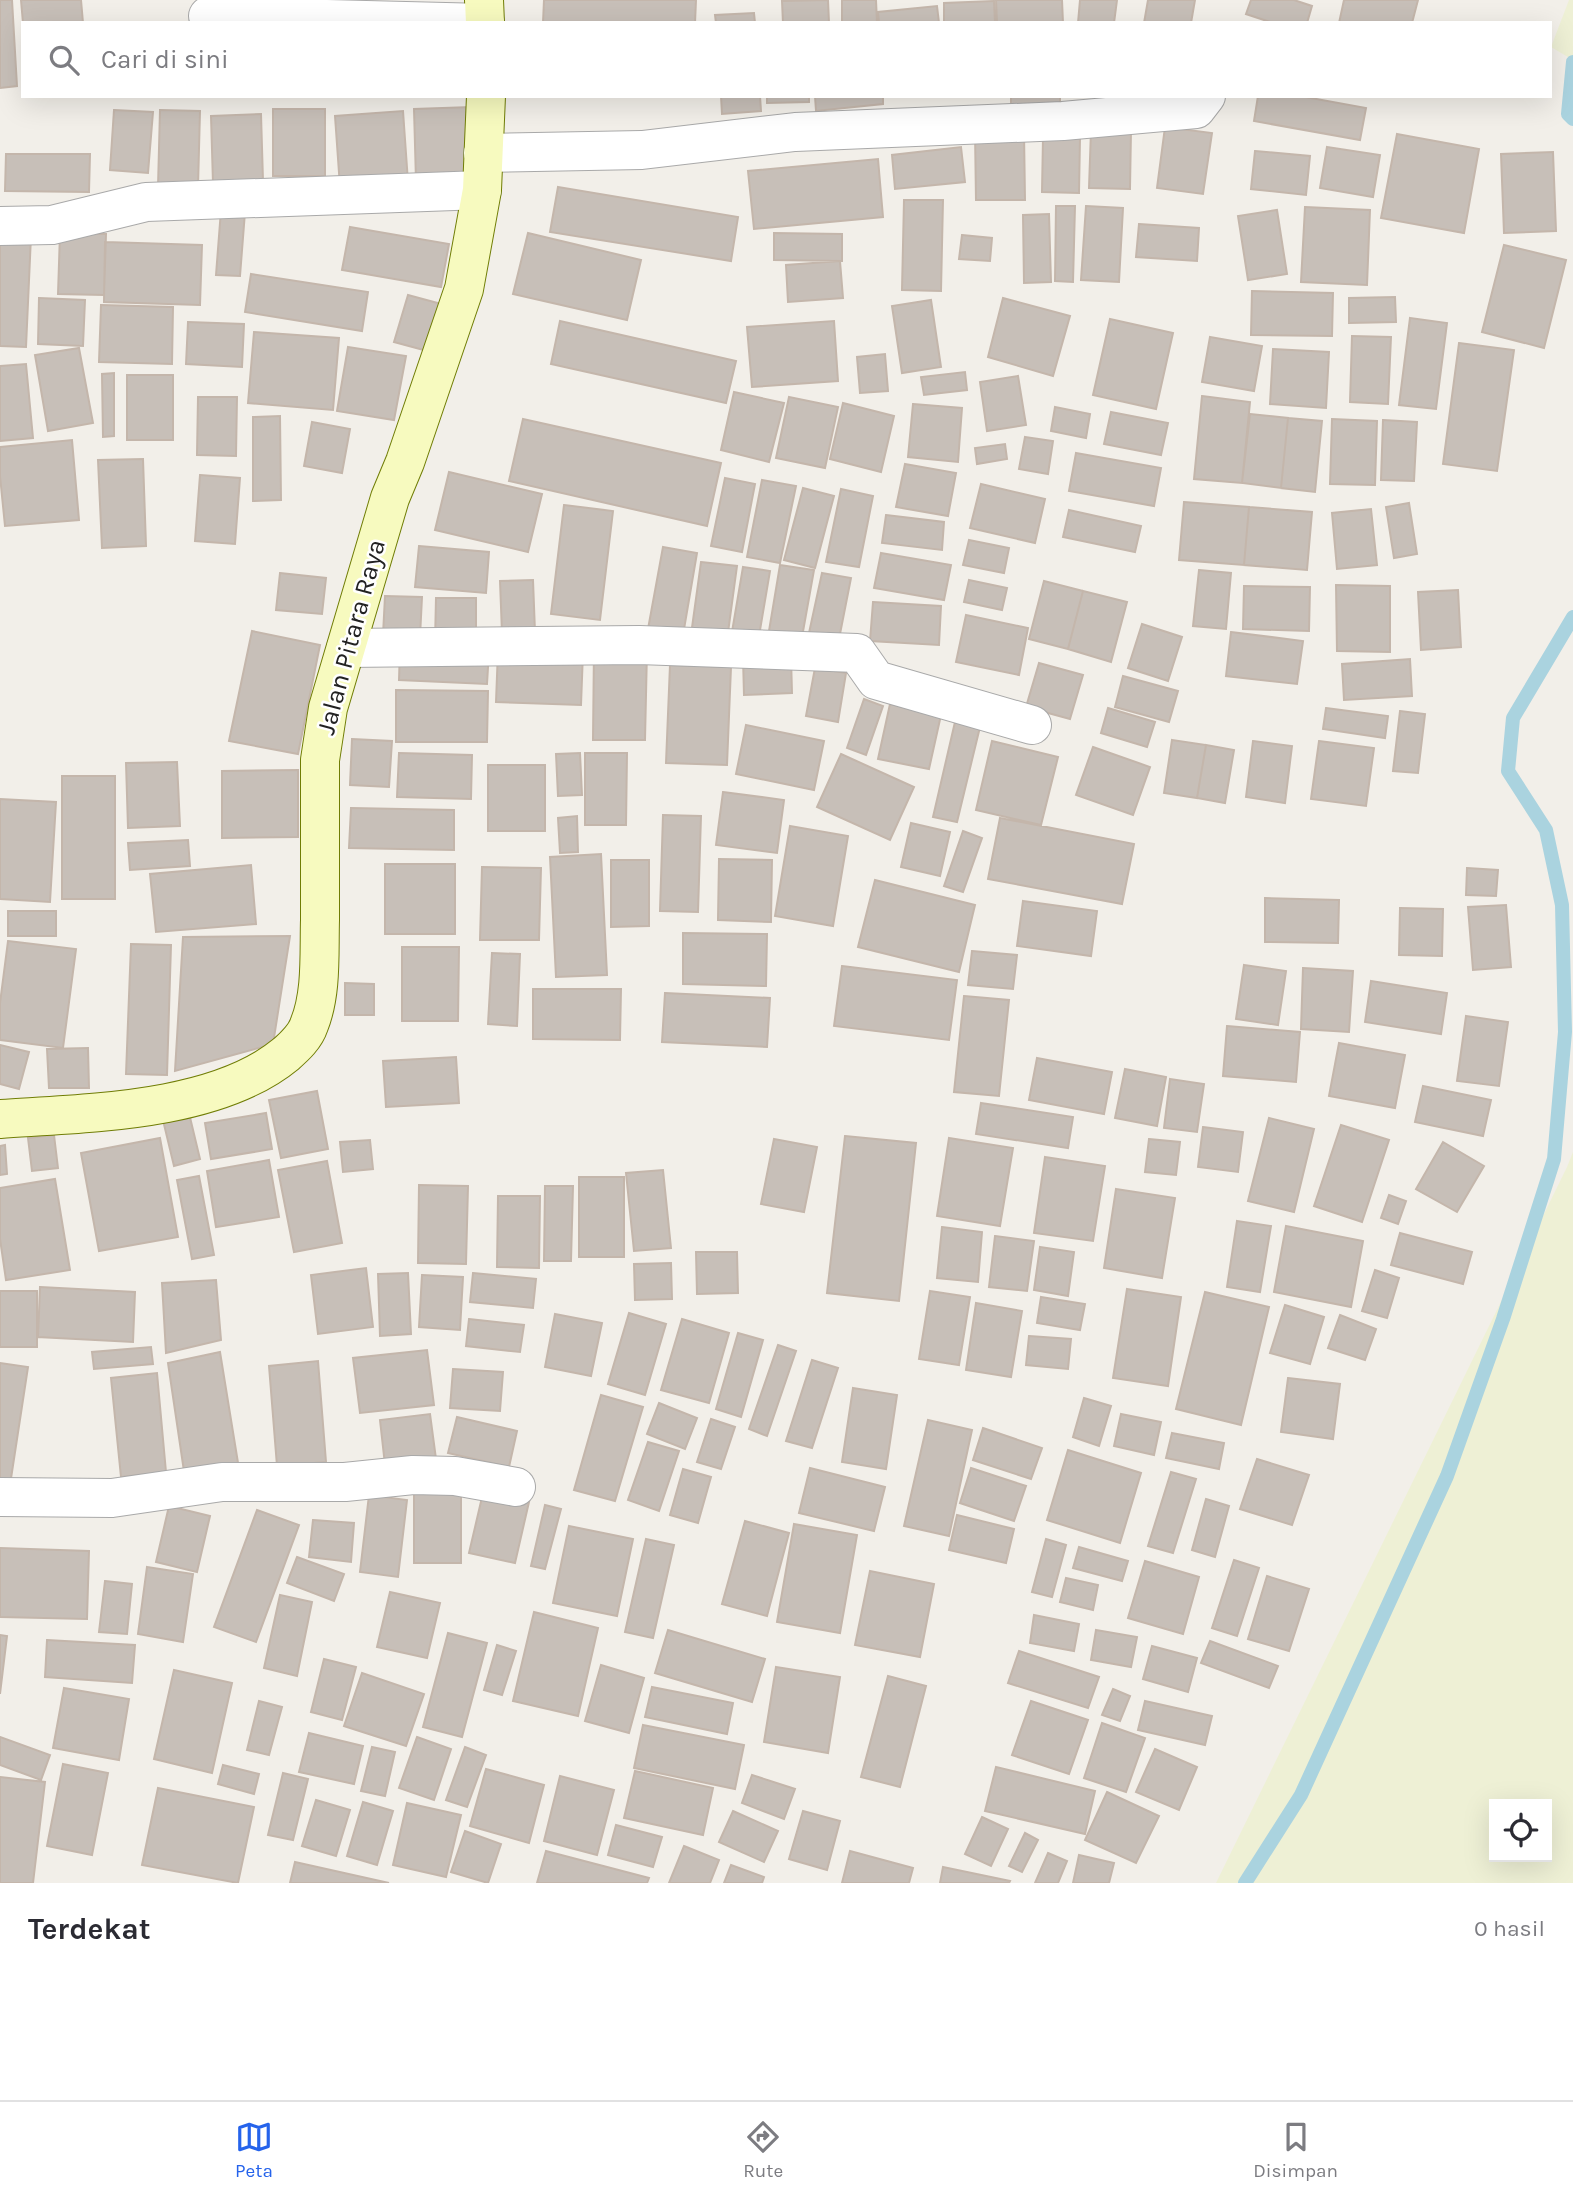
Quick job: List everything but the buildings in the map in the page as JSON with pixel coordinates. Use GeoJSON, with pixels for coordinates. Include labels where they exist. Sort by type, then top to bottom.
{"type":"FeatureCollection","features":[{"type":"Feature","properties":{"kind":"main road"},"geometry":{"type":"LineString","coordinates":[[484,0],[485,21]]}},
{"type":"Feature","properties":{"kind":"main road","name":"Jalan Pitara Raya"},"geometry":{"type":"LineString","coordinates":[[0,1119],[112,1111],[178,1100],[223,1088],[272,1065],[296,1045],[309,1028],[316,1000],[319,948],[320,760],[328,708],[390,498],[461,301],[482,190],[486,98]]}},
{"type":"Feature","properties":{"kind":"street"},"geometry":{"type":"LineString","coordinates":[[208,16],[406,21]]}},
{"type":"Feature","properties":{"kind":"street"},"geometry":{"type":"LineString","coordinates":[[484,153],[642,150],[795,132],[1063,121],[1196,109],[1204,98]]}},
{"type":"Feature","properties":{"kind":"street"},"geometry":{"type":"LineString","coordinates":[[0,226],[52,225],[146,202],[482,190]]}},
{"type":"Feature","properties":{"kind":"street"},"geometry":{"type":"LineString","coordinates":[[346,648],[639,645],[857,653],[876,680],[1032,725]]}},
{"type":"Feature","properties":{"kind":"street"},"geometry":{"type":"LineString","coordinates":[[0,1497],[112,1498],[222,1482],[345,1482],[413,1475],[455,1476],[516,1487]]}},
{"type":"Feature","properties":{"kind":"green space"},"geometry":{"type":"Polygon","coordinates":[[[1569,0],[1573,0],[1573,60],[1552,48],[1569,0]]]}},
{"type":"Feature","properties":{"kind":"green space"},"geometry":{"type":"Polygon","coordinates":[[[1573,1152],[1573,1883],[1216,1883],[1567,1167],[1573,1152]]]}},
{"type":"Feature","properties":{"kind":"waterway"},"geometry":{"type":"LineString","coordinates":[[1573,62],[1568,114],[1573,119]]}},
{"type":"Feature","properties":{"kind":"waterway"},"geometry":{"type":"LineString","coordinates":[[1245,1883],[1301,1795],[1447,1476],[1503,1319],[1554,1159],[1565,1032],[1562,905],[1546,830],[1508,771],[1513,718],[1573,617]]}}]}
